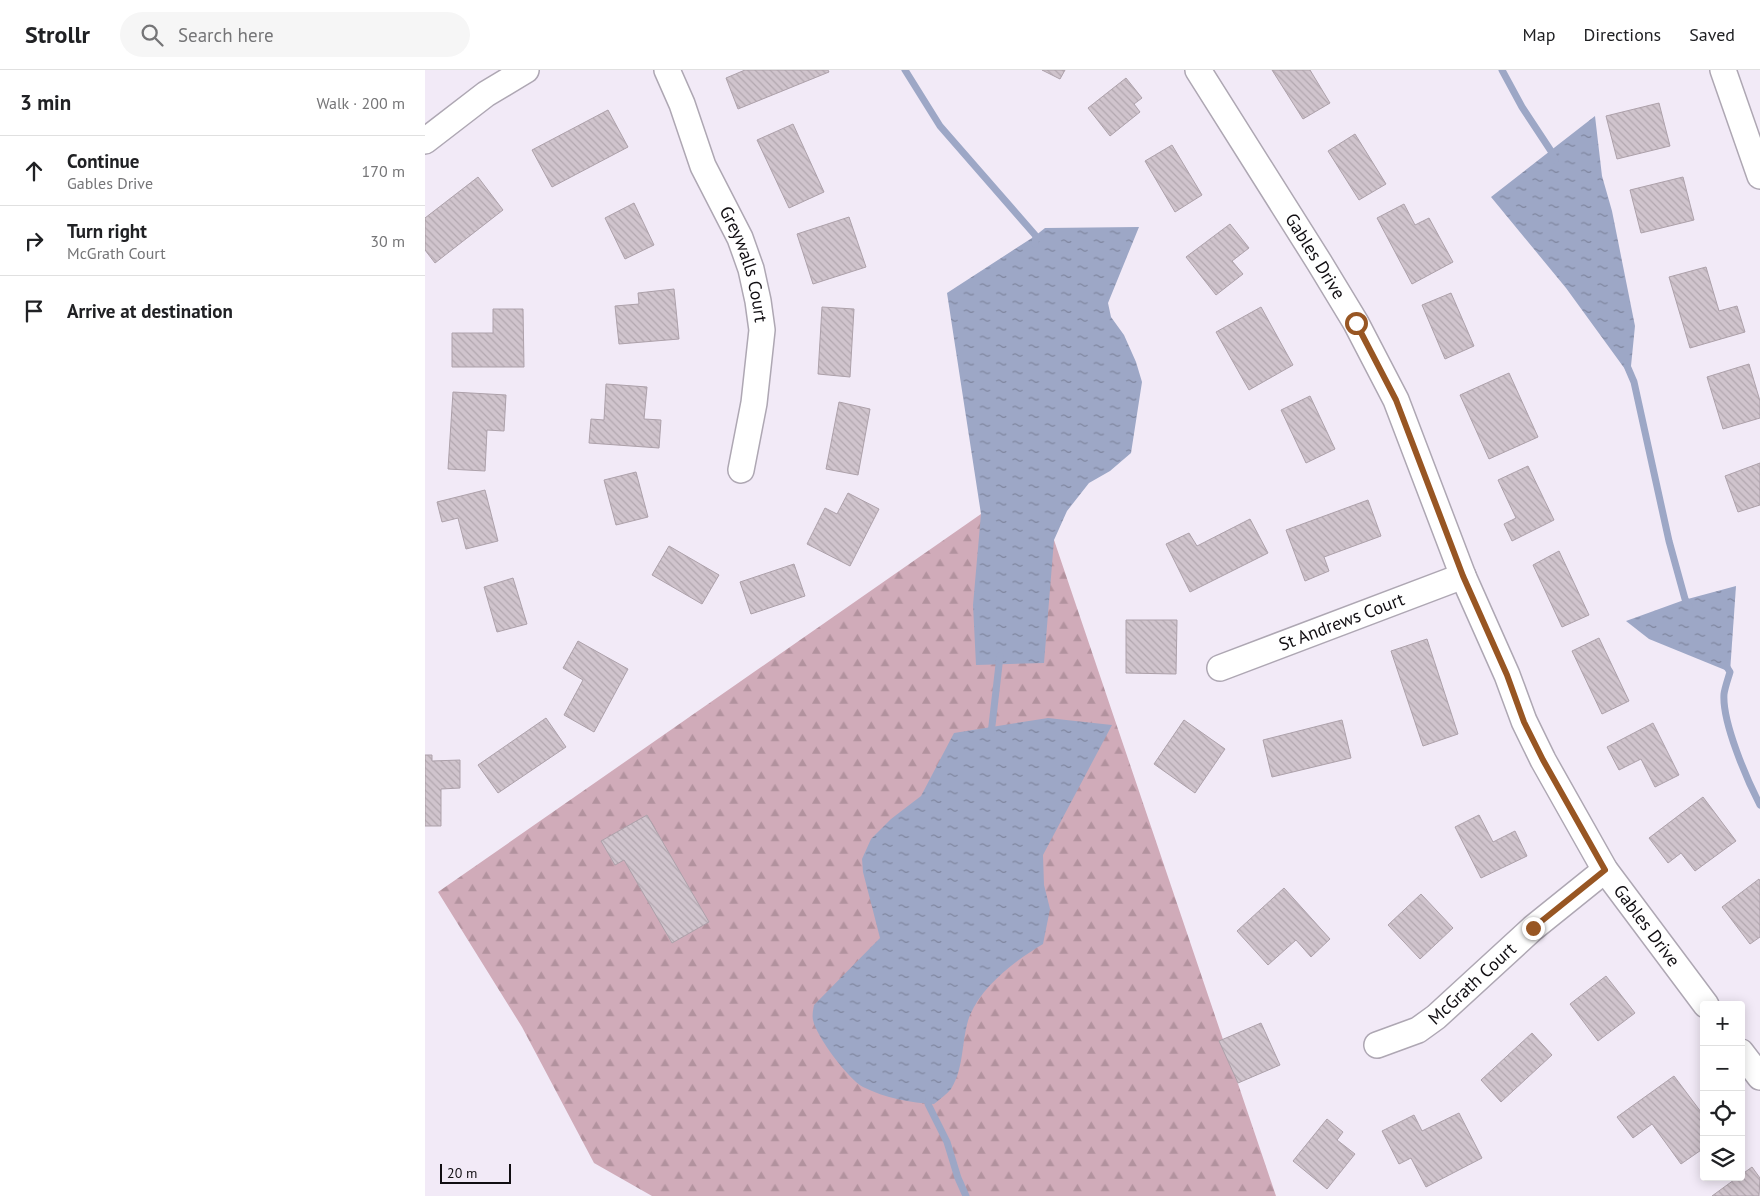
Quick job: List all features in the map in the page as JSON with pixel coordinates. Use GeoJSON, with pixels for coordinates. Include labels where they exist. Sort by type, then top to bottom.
{"type":"FeatureCollection","features":[{"type":"Feature","properties":{"kind":"street"},"geometry":{"type":"LineString","coordinates":[[425,141],[486,94],[526,70]]}},
{"type":"Feature","properties":{"kind":"street","name":"Greywalls Court"},"geometry":{"type":"LineString","coordinates":[[667,70],[682,104],[703,166],[740,238],[751,269],[758,301],[762,330],[754,402],[741,470]]}},
{"type":"Feature","properties":{"kind":"street","name":"Gables Drive"},"geometry":{"type":"LineString","coordinates":[[1198,70],[1356,323],[1396,400],[1463,576],[1507,675],[1524,722],[1535,745],[1605,870],[1703,1001]]}},
{"type":"Feature","properties":{"kind":"street"},"geometry":{"type":"LineString","coordinates":[[1723,70],[1759,168]]}},
{"type":"Feature","properties":{"kind":"street","name":"St Andrews Court"},"geometry":{"type":"LineString","coordinates":[[1221,668],[1463,576]]}},
{"type":"Feature","properties":{"kind":"street","name":"McGrath Court"},"geometry":{"type":"LineString","coordinates":[[1377,1045],[1418,1030],[1436,1017],[1533,928],[1605,870]]}},
{"type":"Feature","properties":{"kind":"street"},"geometry":{"type":"LineString","coordinates":[[1745,1057],[1760,1077]]}},
{"type":"Feature","properties":{"kind":"green space"},"geometry":{"type":"Polygon","coordinates":[[[981,514],[1054,540],[1276,1196],[652,1196],[594,1163],[522,1027],[438,892],[981,514]]]}},
{"type":"Feature","properties":{"kind":"water"},"geometry":{"type":"Polygon","coordinates":[[[1595,116],[1602,176],[1612,211],[1635,326],[1630,376],[1566,288],[1491,197],[1595,116]]]}},
{"type":"Feature","properties":{"kind":"water"},"geometry":{"type":"Polygon","coordinates":[[[1139,227],[1108,303],[1111,317],[1124,335],[1136,362],[1142,382],[1131,453],[1110,471],[1089,483],[1067,511],[1054,540],[1044,663],[976,665],[973,605],[981,514],[947,293],[1045,228],[1139,227]]]}},
{"type":"Feature","properties":{"kind":"water"},"geometry":{"type":"Polygon","coordinates":[[[1736,586],[1730,672],[1649,639],[1626,621],[1684,600],[1736,586]]]}},
{"type":"Feature","properties":{"kind":"water"},"geometry":{"type":"Polygon","coordinates":[[[1048,718],[1112,725],[1043,855],[1044,885],[1050,909],[1043,944],[1001,974],[976,1004],[967,1024],[959,1071],[951,1089],[934,1104],[898,1099],[863,1087],[850,1076],[826,1046],[815,1027],[813,1015],[814,1005],[880,938],[863,872],[862,859],[871,839],[891,819],[921,796],[954,733],[1048,718]]]}},
{"type":"Feature","properties":{"kind":"building"},"geometry":{"type":"Polygon","coordinates":[[[745,70],[828,70],[829,72],[738,109],[726,78],[745,70]]]}},
{"type":"Feature","properties":{"kind":"building"},"geometry":{"type":"Polygon","coordinates":[[[1042,70],[1065,70],[1060,79],[1042,70]]]}},
{"type":"Feature","properties":{"kind":"building"},"geometry":{"type":"Polygon","coordinates":[[[1272,70],[1310,70],[1330,103],[1303,119],[1272,70]]]}},
{"type":"Feature","properties":{"kind":"building"},"geometry":{"type":"Polygon","coordinates":[[[1126,78],[1142,98],[1134,104],[1140,112],[1110,136],[1088,108],[1126,78]]]}},
{"type":"Feature","properties":{"kind":"building"},"geometry":{"type":"Polygon","coordinates":[[[1659,103],[1670,146],[1617,159],[1606,116],[1659,103]]]}},
{"type":"Feature","properties":{"kind":"building"},"geometry":{"type":"Polygon","coordinates":[[[608,110],[628,147],[552,187],[532,150],[608,110]]]}},
{"type":"Feature","properties":{"kind":"building"},"geometry":{"type":"Polygon","coordinates":[[[793,124],[824,192],[789,208],[757,140],[793,124]]]}},
{"type":"Feature","properties":{"kind":"building"},"geometry":{"type":"Polygon","coordinates":[[[1355,134],[1386,184],[1359,200],[1328,151],[1355,134]]]}},
{"type":"Feature","properties":{"kind":"building"},"geometry":{"type":"Polygon","coordinates":[[[1172,145],[1202,195],[1175,212],[1145,161],[1172,145]]]}},
{"type":"Feature","properties":{"kind":"building"},"geometry":{"type":"Polygon","coordinates":[[[478,177],[503,210],[435,263],[425,250],[425,218],[478,177]]]}},
{"type":"Feature","properties":{"kind":"building"},"geometry":{"type":"Polygon","coordinates":[[[1683,177],[1694,220],[1641,233],[1630,190],[1683,177]]]}},
{"type":"Feature","properties":{"kind":"building"},"geometry":{"type":"Polygon","coordinates":[[[634,203],[654,245],[625,259],[605,218],[634,203]]]}},
{"type":"Feature","properties":{"kind":"building"},"geometry":{"type":"Polygon","coordinates":[[[1404,204],[1415,225],[1429,218],[1453,262],[1412,284],[1377,218],[1404,204]]]}},
{"type":"Feature","properties":{"kind":"building"},"geometry":{"type":"Polygon","coordinates":[[[849,217],[866,267],[813,284],[797,234],[849,217]]]}},
{"type":"Feature","properties":{"kind":"building"},"geometry":{"type":"Polygon","coordinates":[[[1230,224],[1249,248],[1232,261],[1243,274],[1216,295],[1186,257],[1230,224]]]}},
{"type":"Feature","properties":{"kind":"building"},"geometry":{"type":"Polygon","coordinates":[[[1706,267],[1719,311],[1737,306],[1745,332],[1690,348],[1669,277],[1706,267]]]}},
{"type":"Feature","properties":{"kind":"building"},"geometry":{"type":"Polygon","coordinates":[[[674,289],[679,339],[619,344],[615,306],[639,304],[638,293],[674,289]]]}},
{"type":"Feature","properties":{"kind":"building"},"geometry":{"type":"Polygon","coordinates":[[[1451,293],[1474,346],[1445,359],[1422,305],[1451,293]]]}},
{"type":"Feature","properties":{"kind":"building"},"geometry":{"type":"Polygon","coordinates":[[[822,307],[854,309],[850,377],[818,374],[822,307]]]}},
{"type":"Feature","properties":{"kind":"building"},"geometry":{"type":"Polygon","coordinates":[[[1261,307],[1293,365],[1249,390],[1216,332],[1261,307]]]}},
{"type":"Feature","properties":{"kind":"building"},"geometry":{"type":"Polygon","coordinates":[[[493,309],[523,309],[524,367],[452,367],[452,333],[493,333],[493,309]]]}},
{"type":"Feature","properties":{"kind":"building"},"geometry":{"type":"Polygon","coordinates":[[[1749,364],[1760,401],[1760,418],[1723,429],[1707,377],[1749,364]]]}},
{"type":"Feature","properties":{"kind":"building"},"geometry":{"type":"Polygon","coordinates":[[[1509,373],[1538,437],[1489,459],[1460,395],[1509,373]]]}},
{"type":"Feature","properties":{"kind":"building"},"geometry":{"type":"Polygon","coordinates":[[[606,384],[647,387],[644,419],[661,420],[659,448],[589,443],[591,419],[604,420],[606,384]]]}},
{"type":"Feature","properties":{"kind":"building"},"geometry":{"type":"Polygon","coordinates":[[[453,392],[506,395],[504,431],[487,430],[485,471],[448,469],[453,392]]]}},
{"type":"Feature","properties":{"kind":"building"},"geometry":{"type":"Polygon","coordinates":[[[1310,396],[1335,449],[1306,463],[1281,410],[1310,396]]]}},
{"type":"Feature","properties":{"kind":"building"},"geometry":{"type":"Polygon","coordinates":[[[839,402],[870,409],[858,475],[826,469],[839,402]]]}},
{"type":"Feature","properties":{"kind":"building"},"geometry":{"type":"Polygon","coordinates":[[[1760,463],[1760,505],[1738,512],[1725,476],[1760,463]]]}},
{"type":"Feature","properties":{"kind":"building"},"geometry":{"type":"Polygon","coordinates":[[[1528,466],[1554,520],[1512,541],[1504,524],[1516,518],[1498,480],[1528,466]]]}},
{"type":"Feature","properties":{"kind":"building"},"geometry":{"type":"Polygon","coordinates":[[[636,472],[648,517],[616,525],[604,480],[636,472]]]}},
{"type":"Feature","properties":{"kind":"building"},"geometry":{"type":"Polygon","coordinates":[[[485,490],[498,541],[466,549],[458,518],[442,522],[437,502],[485,490]]]}},
{"type":"Feature","properties":{"kind":"building"},"geometry":{"type":"Polygon","coordinates":[[[848,493],[879,509],[850,566],[807,544],[825,508],[837,514],[848,493]]]}},
{"type":"Feature","properties":{"kind":"building"},"geometry":{"type":"Polygon","coordinates":[[[1368,500],[1381,536],[1324,557],[1329,571],[1305,581],[1286,530],[1368,500]]]}},
{"type":"Feature","properties":{"kind":"building"},"geometry":{"type":"Polygon","coordinates":[[[1250,519],[1268,553],[1190,592],[1166,544],[1189,533],[1197,546],[1250,519]]]}},
{"type":"Feature","properties":{"kind":"building"},"geometry":{"type":"Polygon","coordinates":[[[669,546],[719,575],[702,604],[652,575],[669,546]]]}},
{"type":"Feature","properties":{"kind":"building"},"geometry":{"type":"Polygon","coordinates":[[[1559,551],[1589,615],[1562,627],[1533,565],[1559,551]]]}},
{"type":"Feature","properties":{"kind":"building"},"geometry":{"type":"Polygon","coordinates":[[[794,564],[805,596],[751,614],[740,582],[794,564]]]}},
{"type":"Feature","properties":{"kind":"building"},"geometry":{"type":"Polygon","coordinates":[[[513,578],[527,624],[497,632],[484,587],[513,578]]]}},
{"type":"Feature","properties":{"kind":"building"},"geometry":{"type":"Polygon","coordinates":[[[1126,620],[1177,620],[1176,674],[1126,673],[1126,620]]]}},
{"type":"Feature","properties":{"kind":"building"},"geometry":{"type":"Polygon","coordinates":[[[1599,638],[1629,701],[1602,714],[1572,651],[1599,638]]]}},
{"type":"Feature","properties":{"kind":"building"},"geometry":{"type":"Polygon","coordinates":[[[1427,639],[1458,734],[1423,746],[1391,651],[1427,639]]]}},
{"type":"Feature","properties":{"kind":"building"},"geometry":{"type":"Polygon","coordinates":[[[578,641],[628,669],[594,732],[564,715],[583,680],[563,668],[578,641]]]}},
{"type":"Feature","properties":{"kind":"building"},"geometry":{"type":"Polygon","coordinates":[[[546,718],[566,747],[498,793],[478,765],[546,718]]]}},
{"type":"Feature","properties":{"kind":"building"},"geometry":{"type":"Polygon","coordinates":[[[1184,720],[1225,749],[1195,793],[1154,764],[1184,720]]]}},
{"type":"Feature","properties":{"kind":"building"},"geometry":{"type":"Polygon","coordinates":[[[1342,720],[1351,758],[1272,777],[1263,740],[1342,720]]]}},
{"type":"Feature","properties":{"kind":"building"},"geometry":{"type":"Polygon","coordinates":[[[1653,723],[1679,775],[1655,787],[1641,759],[1619,770],[1607,747],[1653,723]]]}},
{"type":"Feature","properties":{"kind":"building"},"geometry":{"type":"Polygon","coordinates":[[[425,755],[432,755],[432,761],[460,760],[460,788],[441,789],[441,826],[425,826],[425,755]]]}},
{"type":"Feature","properties":{"kind":"building"},"geometry":{"type":"Polygon","coordinates":[[[1703,797],[1736,841],[1695,871],[1681,853],[1668,863],[1649,838],[1703,797]]]}},
{"type":"Feature","properties":{"kind":"building"},"geometry":{"type":"Polygon","coordinates":[[[647,815],[709,922],[672,943],[624,860],[615,865],[601,841],[647,815]]]}},
{"type":"Feature","properties":{"kind":"building"},"geometry":{"type":"Polygon","coordinates":[[[1479,815],[1493,842],[1515,831],[1527,856],[1481,878],[1455,827],[1479,815]]]}},
{"type":"Feature","properties":{"kind":"building"},"geometry":{"type":"Polygon","coordinates":[[[1759,879],[1760,937],[1750,944],[1722,907],[1759,879]]]}},
{"type":"Feature","properties":{"kind":"building"},"geometry":{"type":"Polygon","coordinates":[[[1284,888],[1330,939],[1311,957],[1296,940],[1268,965],[1237,931],[1284,888]]]}},
{"type":"Feature","properties":{"kind":"building"},"geometry":{"type":"Polygon","coordinates":[[[1421,894],[1453,928],[1420,959],[1388,925],[1421,894]]]}},
{"type":"Feature","properties":{"kind":"building"},"geometry":{"type":"Polygon","coordinates":[[[1606,976],[1635,1013],[1598,1041],[1570,1004],[1606,976]]]}},
{"type":"Feature","properties":{"kind":"building"},"geometry":{"type":"Polygon","coordinates":[[[1261,1023],[1280,1065],[1238,1083],[1219,1041],[1261,1023]]]}},
{"type":"Feature","properties":{"kind":"building"},"geometry":{"type":"Polygon","coordinates":[[[1532,1033],[1552,1055],[1501,1102],[1481,1080],[1532,1033]]]}},
{"type":"Feature","properties":{"kind":"building"},"geometry":{"type":"Polygon","coordinates":[[[1674,1076],[1700,1111],[1700,1151],[1681,1164],[1652,1124],[1633,1138],[1617,1117],[1674,1076]]]}},
{"type":"Feature","properties":{"kind":"building"},"geometry":{"type":"Polygon","coordinates":[[[1459,1113],[1482,1158],[1426,1187],[1411,1158],[1399,1164],[1382,1131],[1414,1115],[1422,1131],[1459,1113]]]}},
{"type":"Feature","properties":{"kind":"building"},"geometry":{"type":"Polygon","coordinates":[[[1327,1119],[1343,1132],[1337,1140],[1355,1154],[1327,1189],[1293,1161],[1327,1119]]]}},
{"type":"Feature","properties":{"kind":"building"},"geometry":{"type":"Polygon","coordinates":[[[1752,1167],[1760,1178],[1759,1196],[1712,1196],[1733,1181],[1745,1181],[1745,1172],[1752,1167]]]}},
{"type":"Feature","properties":{"kind":"waterway"},"geometry":{"type":"LineString","coordinates":[[905,70],[940,126],[1036,236],[1035,244]]}},
{"type":"Feature","properties":{"kind":"waterway"},"geometry":{"type":"LineString","coordinates":[[1502,70],[1522,107],[1555,160]]}},
{"type":"Feature","properties":{"kind":"waterway"},"geometry":{"type":"LineString","coordinates":[[1628,368],[1634,382],[1669,541],[1685,599],[1689,606]]}},
{"type":"Feature","properties":{"kind":"waterway"},"geometry":{"type":"LineString","coordinates":[[991,734],[1000,656]]}},
{"type":"Feature","properties":{"kind":"waterway"},"geometry":{"type":"LineString","coordinates":[[1725,664],[1730,672],[1724,694],[1727,720],[1742,766],[1760,805]]}},
{"type":"Feature","properties":{"kind":"waterway"},"geometry":{"type":"LineString","coordinates":[[930,1095],[928,1104],[947,1142],[958,1178],[966,1196]]}},
{"type":"Feature","properties":{"kind":"route"},"geometry":{"type":"LineString","coordinates":[[1356,323],[1396,400],[1463,576],[1507,675],[1524,722],[1543,760],[1605,870],[1533,928]]}}]}
